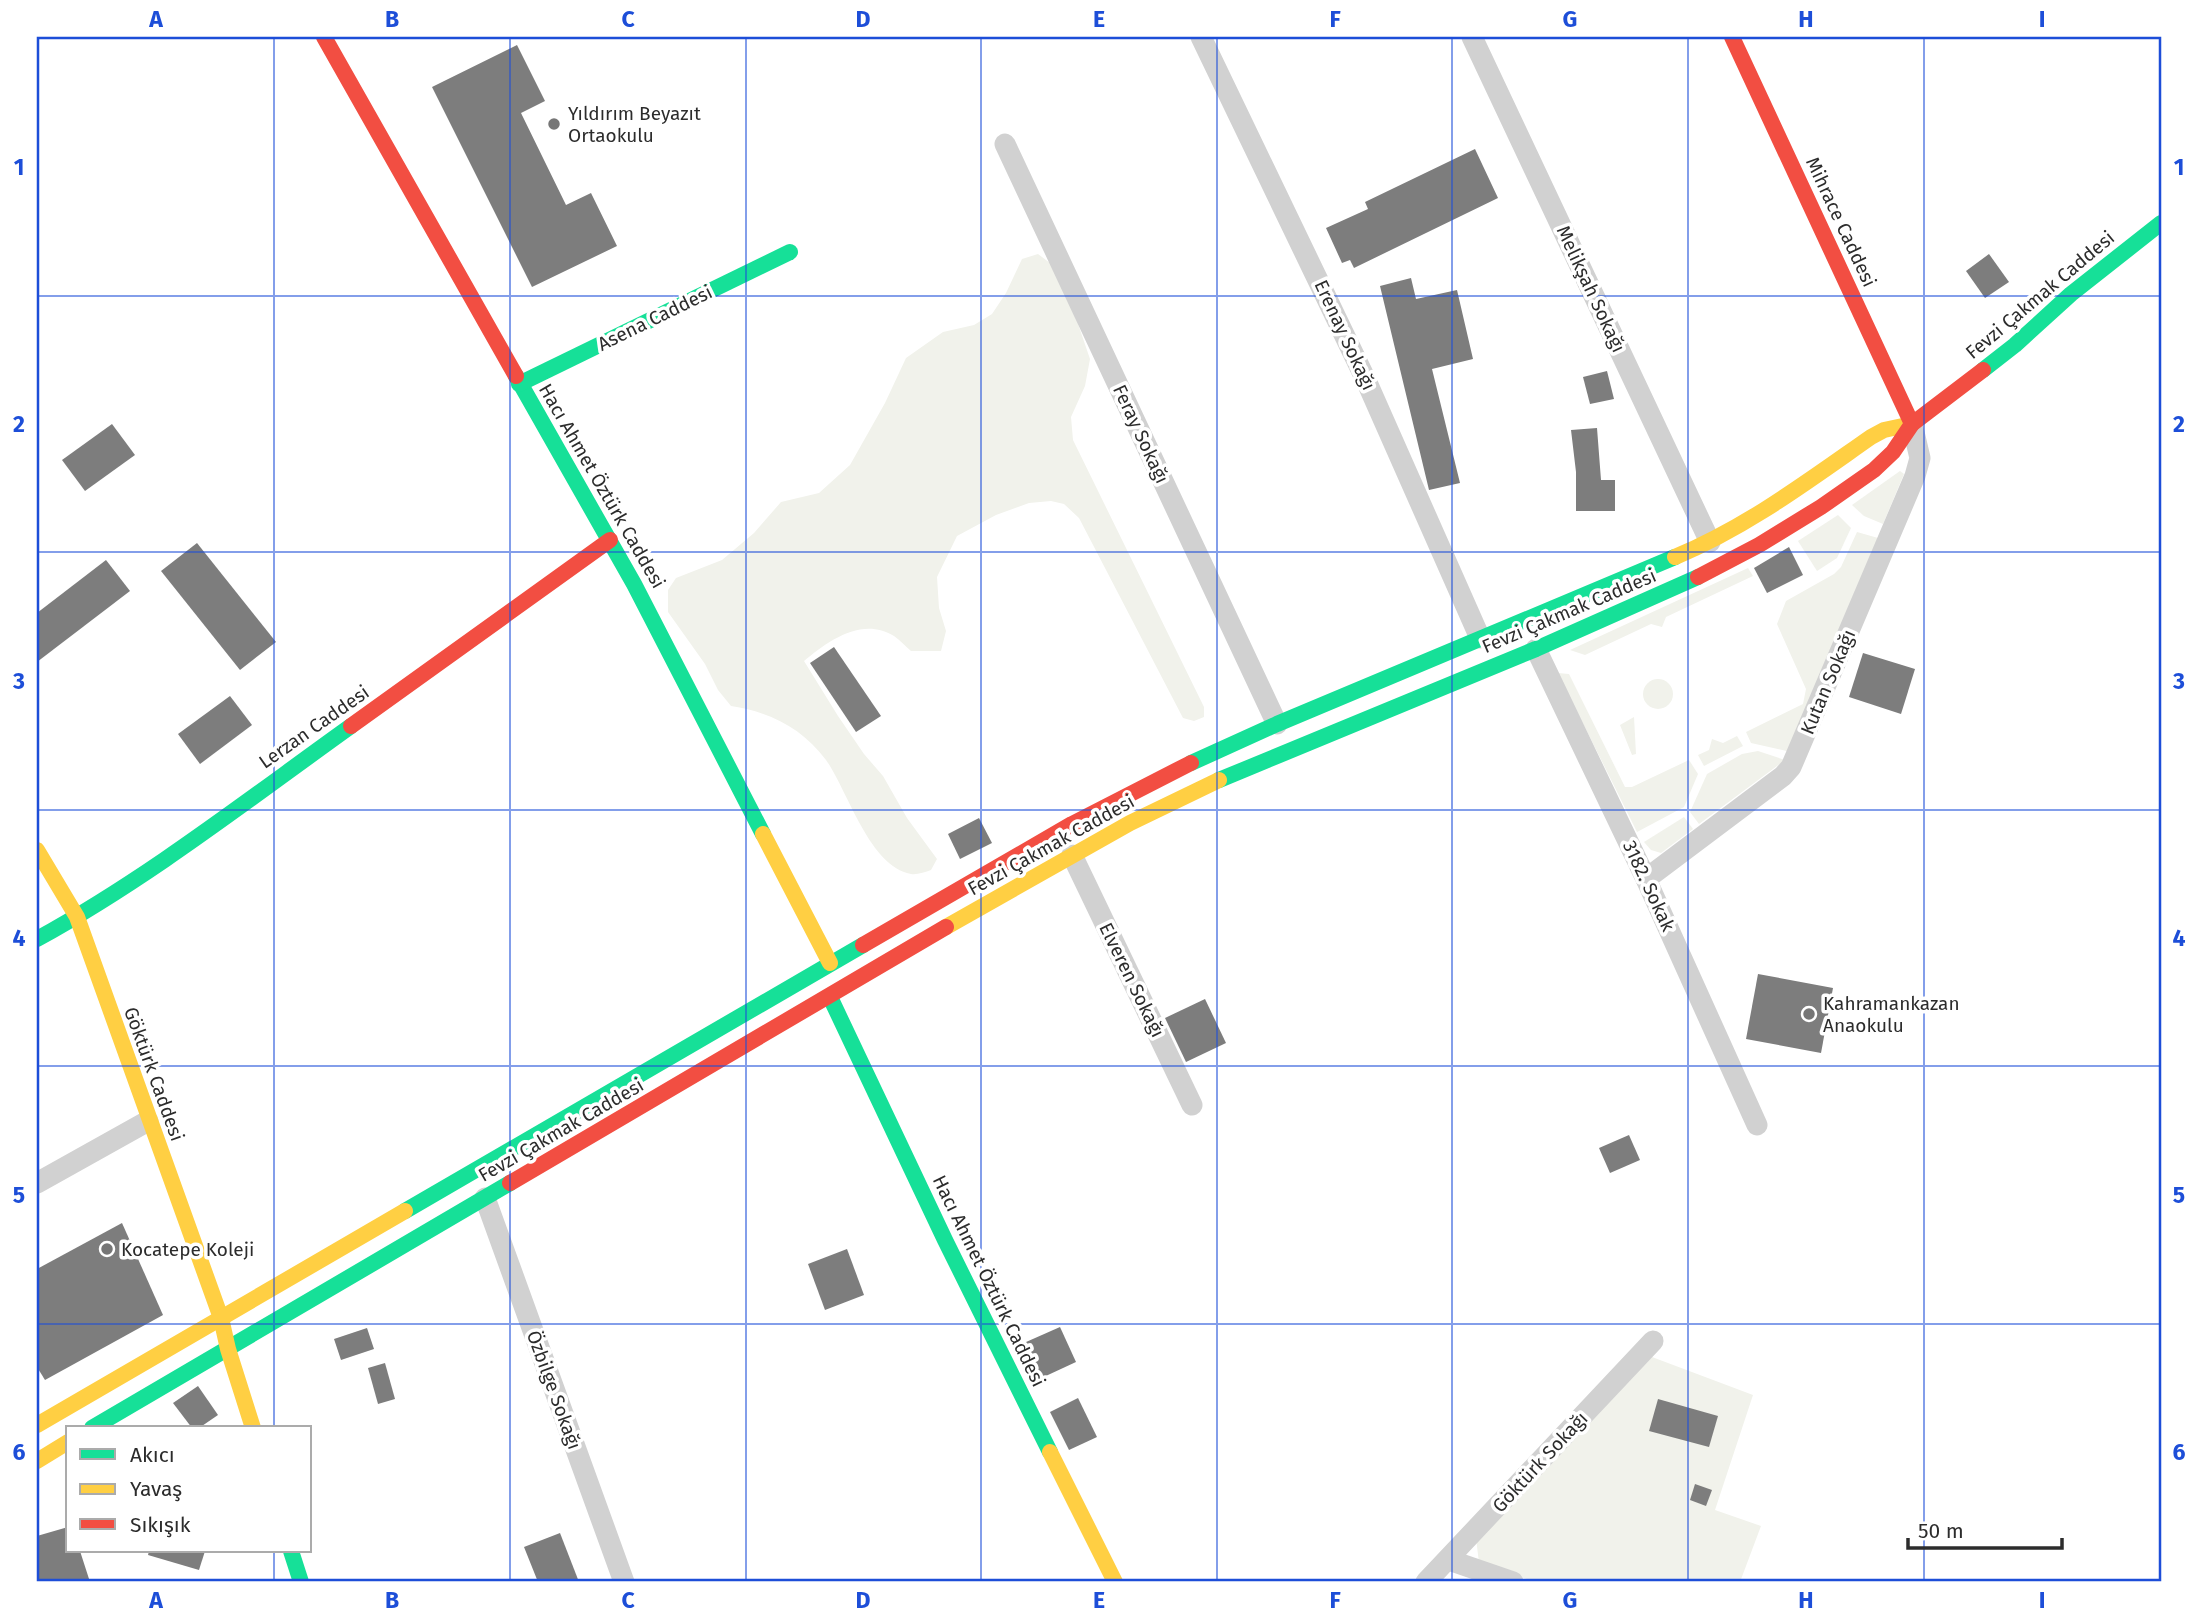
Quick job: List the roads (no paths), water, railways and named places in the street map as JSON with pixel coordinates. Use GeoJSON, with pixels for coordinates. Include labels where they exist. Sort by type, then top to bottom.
{"type":"FeatureCollection","features":[{"type":"Feature","properties":{"kind":"main road","name":"Hacı Ahmet Öztürk Caddesi"},"geometry":{"type":"LineString","coordinates":[[324,37],[610,540],[830,963]]}},
{"type":"Feature","properties":{"kind":"main road","name":"Mihrace Caddesi"},"geometry":{"type":"LineString","coordinates":[[1732,37],[1912,424]]}},
{"type":"Feature","properties":{"kind":"main road","name":"Fevzi Çakmak Caddesi"},"geometry":{"type":"LineString","coordinates":[[95,1426],[1130,823],[1226,777],[1683,585],[1769,539],[1874,470],[1893,452],[1912,424],[2015,345],[2071,295],[2161,223]]}},
{"type":"Feature","properties":{"kind":"main road","name":"Asena Caddesi"},"geometry":{"type":"LineString","coordinates":[[519,384],[790,252]]}},
{"type":"Feature","properties":{"kind":"main road","name":"Fevzi Çakmak Caddesi"},"geometry":{"type":"LineString","coordinates":[[37,1426],[1072,824],[1172,772],[1277,724],[1710,542],[1771,507],[1871,437],[1884,430],[1912,424]]}},
{"type":"Feature","properties":{"kind":"main road","name":"Lerzan Caddesi"},"geometry":{"type":"LineString","coordinates":[[37,939],[76,917],[196,837],[610,540]]}},
{"type":"Feature","properties":{"kind":"main road","name":"Göktürk Caddesi"},"geometry":{"type":"LineString","coordinates":[[37,850],[76,917],[221,1318]]}},
{"type":"Feature","properties":{"kind":"main road","name":"Hacı Ahmet Öztürk Caddesi"},"geometry":{"type":"LineString","coordinates":[[830,997],[945,1240],[1115,1582]]}},
{"type":"Feature","properties":{"kind":"main road"},"geometry":{"type":"LineString","coordinates":[[221,1318],[252,1426]]}},
{"type":"Feature","properties":{"kind":"main road"},"geometry":{"type":"LineString","coordinates":[[37,1461],[66,1443]]}},
{"type":"Feature","properties":{"kind":"main road"},"geometry":{"type":"LineString","coordinates":[[291,1552],[301,1582]]}},
{"type":"Feature","properties":{"kind":"street","name":"Melikşah Sokağı"},"geometry":{"type":"LineString","coordinates":[[1472,37],[1710,542]]}},
{"type":"Feature","properties":{"kind":"street","name":"Erenay Sokağı"},"geometry":{"type":"LineString","coordinates":[[1210,40],[1365,378],[1479,638]]}},
{"type":"Feature","properties":{"kind":"street","name":"Feray Sokağı"},"geometry":{"type":"LineString","coordinates":[[1005,144],[1277,724]]}},
{"type":"Feature","properties":{"kind":"street","name":"Kutan Sokağı"},"geometry":{"type":"LineString","coordinates":[[1646,879],[1783,776],[1791,767],[1915,475],[1920,458],[1912,424]]}},
{"type":"Feature","properties":{"kind":"street","name":"3182. Sokak"},"geometry":{"type":"LineString","coordinates":[[1536,649],[1646,879],[1757,1125]]}},
{"type":"Feature","properties":{"kind":"street","name":"Elveren Sokağı"},"geometry":{"type":"LineString","coordinates":[[1072,855],[1192,1105]]}},
{"type":"Feature","properties":{"kind":"street"},"geometry":{"type":"LineString","coordinates":[[37,1183],[148,1121]]}},
{"type":"Feature","properties":{"kind":"street","name":"Özbilge Sokağı"},"geometry":{"type":"LineString","coordinates":[[485,1198],[624,1582]]}},
{"type":"Feature","properties":{"kind":"street","name":"Göktürk Sokağı"},"geometry":{"type":"LineString","coordinates":[[1426,1582],[1653,1341]]}},
{"type":"Feature","properties":{"kind":"street"},"geometry":{"type":"LineString","coordinates":[[1449,1560],[1513,1582]]}},
{"type":"Feature","properties":{"kind":"place","name":"Yıldırım Beyazıt Ortaokulu"},"geometry":{"type":"Point","coordinates":[554,124]}},
{"type":"Feature","properties":{"kind":"place","name":"Kahramankazan Anaokulu"},"geometry":{"type":"Point","coordinates":[1809,1014]}},
{"type":"Feature","properties":{"kind":"place","name":"Kocatepe Koleji"},"geometry":{"type":"Point","coordinates":[107,1249]}}]}
